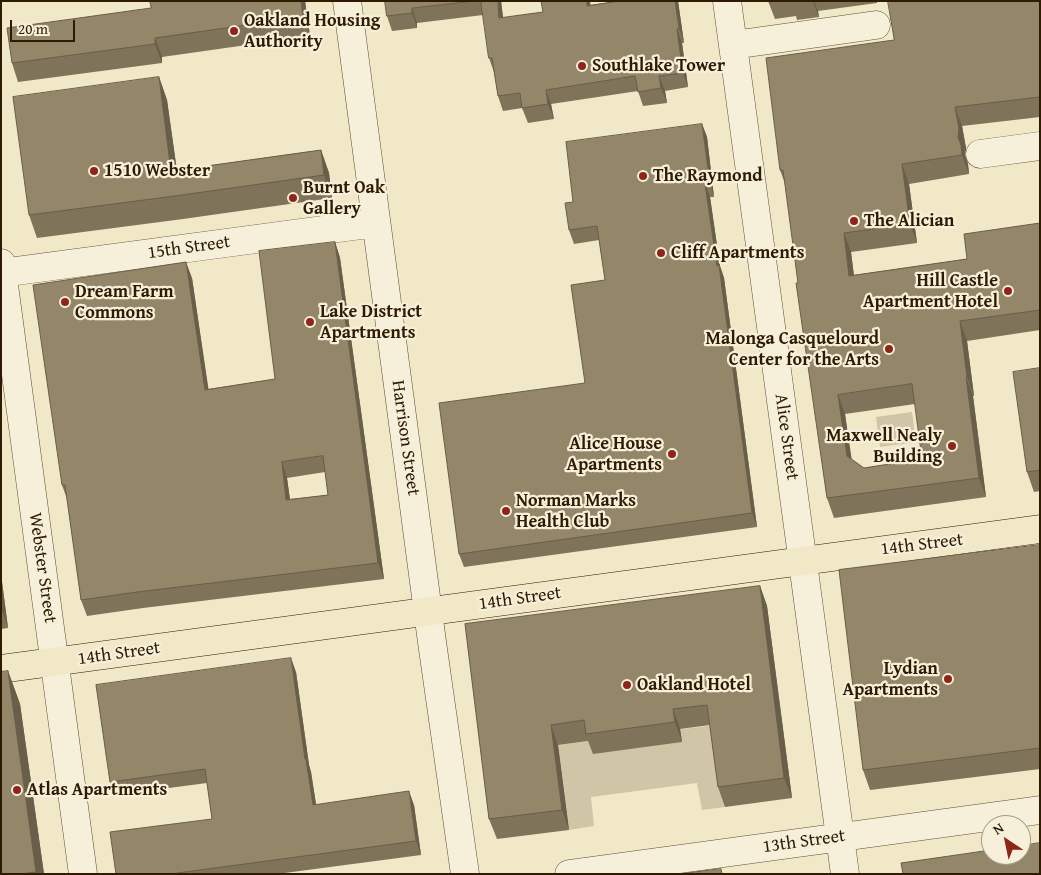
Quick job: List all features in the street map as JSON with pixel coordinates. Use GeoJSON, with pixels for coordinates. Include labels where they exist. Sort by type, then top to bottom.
{"type":"FeatureCollection","features":[{"type":"Feature","properties":{"kind":"main road","name":"14th Street"},"geometry":{"type":"LineString","coordinates":[[1,669],[1040,529]]}},
{"type":"Feature","properties":{"kind":"street","name":"Harrison Street"},"geometry":{"type":"LineString","coordinates":[[347,1],[465,874]]}},
{"type":"Feature","properties":{"kind":"street","name":"Alice Street"},"geometry":{"type":"LineString","coordinates":[[727,1],[845,874]]}},
{"type":"Feature","properties":{"kind":"street"},"geometry":{"type":"LineString","coordinates":[[733,45],[876,25]]}},
{"type":"Feature","properties":{"kind":"street"},"geometry":{"type":"LineString","coordinates":[[980,154],[1040,146]]}},
{"type":"Feature","properties":{"kind":"street","name":"15th Street"},"geometry":{"type":"LineString","coordinates":[[2,270],[376,223]]}},
{"type":"Feature","properties":{"kind":"street","name":"Webster Street"},"geometry":{"type":"LineString","coordinates":[[2,270],[84,874]]}},
{"type":"Feature","properties":{"kind":"street","name":"13th Street"},"geometry":{"type":"LineString","coordinates":[[569,874],[1040,810]]}},
{"type":"Feature","properties":{"kind":"shaded area"},"geometry":{"type":"Polygon","coordinates":[[[912,412],[916,442],[880,447],[876,417],[912,412]]]}},
{"type":"Feature","properties":{"kind":"shaded area"},"geometry":{"type":"Polygon","coordinates":[[[715,725],[725,807],[702,810],[697,783],[591,797],[594,826],[569,830],[558,745],[715,725]]]}},
{"type":"Feature","properties":{"kind":"building"},"geometry":{"type":"Polygon","coordinates":[[[150,1],[301,1],[303,17],[155,38],[155,44],[12,63],[7,28],[151,8],[150,1]]]}},
{"type":"Feature","properties":{"kind":"building"},"geometry":{"type":"Polygon","coordinates":[[[385,1],[475,1],[412,8],[412,13],[387,16],[385,1]]]}},
{"type":"Feature","properties":{"kind":"building","name":"Southlake Tower"},"geometry":{"type":"Polygon","coordinates":[[[481,1],[498,1],[499,18],[543,12],[541,1],[587,1],[587,6],[619,1],[675,1],[683,73],[659,76],[661,88],[638,92],[635,76],[546,90],[548,104],[522,108],[520,93],[498,96],[492,58],[489,58],[481,1]]]}},
{"type":"Feature","properties":{"kind":"building"},"geometry":{"type":"Polygon","coordinates":[[[888,1],[1040,1],[1040,97],[955,107],[962,155],[902,164],[910,224],[844,233],[849,276],[967,259],[964,234],[1040,223],[1040,310],[960,321],[979,478],[827,498],[796,283],[798,283],[783,170],[780,170],[766,58],[894,40],[888,1]],[[912,384],[838,395],[847,456],[864,468],[922,459],[912,384]]]}},
{"type":"Feature","properties":{"kind":"building"},"geometry":{"type":"Polygon","coordinates":[[[159,77],[171,171],[321,150],[324,175],[29,215],[13,97],[159,77]]]}},
{"type":"Feature","properties":{"kind":"building"},"geometry":{"type":"Polygon","coordinates":[[[702,124],[710,183],[705,184],[717,266],[719,265],[752,513],[459,554],[439,403],[585,383],[571,285],[605,280],[597,226],[569,230],[565,203],[573,202],[566,142],[702,124]]]}},
{"type":"Feature","properties":{"kind":"building"},"geometry":{"type":"Polygon","coordinates":[[[335,242],[378,563],[81,600],[65,485],[62,485],[33,285],[186,262],[205,390],[275,379],[259,251],[335,242]],[[323,456],[282,462],[286,500],[328,495],[323,456]]]}},
{"type":"Feature","properties":{"kind":"building"},"geometry":{"type":"Polygon","coordinates":[[[1040,368],[1040,470],[1027,472],[1013,372],[1040,368]]]}},
{"type":"Feature","properties":{"kind":"building","name":"Lydian Apartments"},"geometry":{"type":"Polygon","coordinates":[[[1040,545],[1040,748],[863,770],[839,570],[1040,545]]]}},
{"type":"Feature","properties":{"kind":"building","name":"Oakland Hotel"},"geometry":{"type":"Polygon","coordinates":[[[760,586],[784,778],[718,787],[707,705],[673,709],[675,722],[586,734],[584,720],[551,725],[562,810],[489,819],[465,624],[760,586]]]}},
{"type":"Feature","properties":{"kind":"building"},"geometry":{"type":"Polygon","coordinates":[[[291,658],[313,805],[409,791],[416,841],[170,874],[116,874],[110,832],[212,819],[205,769],[110,782],[96,685],[291,658]]]}},
{"type":"Feature","properties":{"kind":"building","name":"Atlas Apartments"},"geometry":{"type":"Polygon","coordinates":[[[8,671],[36,872],[19,874],[1,874],[1,672],[8,671]]]}},
{"type":"Feature","properties":{"kind":"building"},"geometry":{"type":"Polygon","coordinates":[[[1040,843],[1040,874],[903,874],[901,863],[981,851],[981,865],[1031,865],[1031,844],[1040,843]]]}},
{"type":"Feature","properties":{"kind":"building"},"geometry":{"type":"Polygon","coordinates":[[[721,869],[722,874],[680,874],[721,869]]]}},
{"type":"Feature","properties":{"kind":"place","name":"Oakland Housing Authority"},"geometry":{"type":"Point","coordinates":[234,31]}},
{"type":"Feature","properties":{"kind":"place","name":"Southlake Tower"},"geometry":{"type":"Point","coordinates":[582,66]}},
{"type":"Feature","properties":{"kind":"place","name":"1510 Webster"},"geometry":{"type":"Point","coordinates":[94,171]}},
{"type":"Feature","properties":{"kind":"place","name":"The Raymond"},"geometry":{"type":"Point","coordinates":[643,176]}},
{"type":"Feature","properties":{"kind":"place","name":"Burnt Oak Gallery"},"geometry":{"type":"Point","coordinates":[293,198]}},
{"type":"Feature","properties":{"kind":"place","name":"The Alician"},"geometry":{"type":"Point","coordinates":[854,221]}},
{"type":"Feature","properties":{"kind":"place","name":"Cliff Apartments"},"geometry":{"type":"Point","coordinates":[661,253]}},
{"type":"Feature","properties":{"kind":"place","name":"Hill Castle Apartment Hotel"},"geometry":{"type":"Point","coordinates":[1008,291]}},
{"type":"Feature","properties":{"kind":"place","name":"Dream Farm Commons"},"geometry":{"type":"Point","coordinates":[65,302]}},
{"type":"Feature","properties":{"kind":"place","name":"Lake District Apartments"},"geometry":{"type":"Point","coordinates":[310,322]}},
{"type":"Feature","properties":{"kind":"place","name":"Malonga Casquelourd Center for the Arts"},"geometry":{"type":"Point","coordinates":[889,349]}},
{"type":"Feature","properties":{"kind":"place","name":"Maxwell Nealy Building"},"geometry":{"type":"Point","coordinates":[952,446]}},
{"type":"Feature","properties":{"kind":"place","name":"Alice House Apartments"},"geometry":{"type":"Point","coordinates":[672,454]}},
{"type":"Feature","properties":{"kind":"place","name":"Norman Marks Health Club"},"geometry":{"type":"Point","coordinates":[506,511]}},
{"type":"Feature","properties":{"kind":"place","name":"Lydian Apartments"},"geometry":{"type":"Point","coordinates":[948,679]}},
{"type":"Feature","properties":{"kind":"place","name":"Oakland Hotel"},"geometry":{"type":"Point","coordinates":[627,685]}},
{"type":"Feature","properties":{"kind":"place","name":"Atlas Apartments"},"geometry":{"type":"Point","coordinates":[17,790]}}]}
